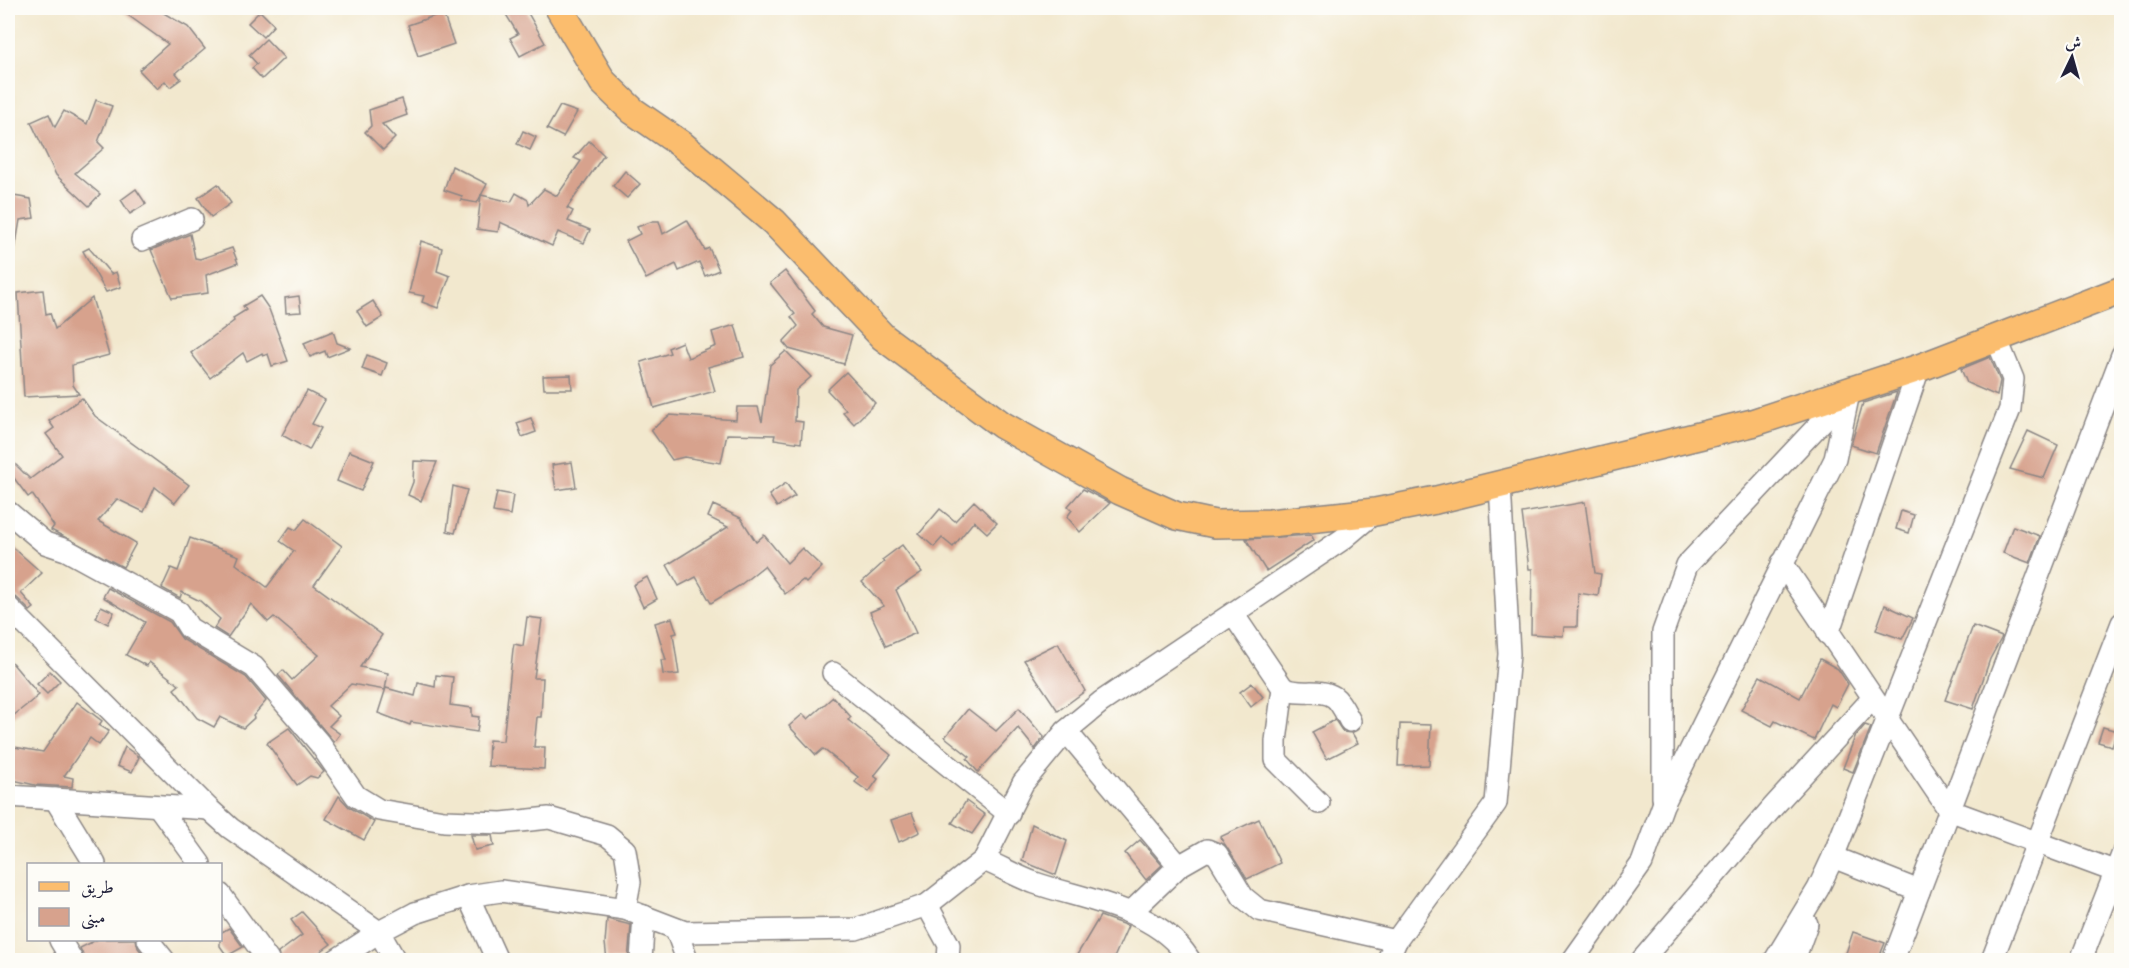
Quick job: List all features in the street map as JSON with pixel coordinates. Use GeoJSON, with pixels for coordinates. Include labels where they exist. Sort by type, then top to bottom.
{"type":"FeatureCollection","features":[{"type":"Feature","properties":{"kind":"main road"},"geometry":{"type":"LineString","coordinates":[[559,8],[603,82],[633,111],[681,144],[774,222],[883,337],[1002,424],[1120,491],[1177,516],[1215,524],[1270,523],[1375,512],[1752,423],[1849,393],[1919,368],[2121,290]]}},
{"type":"Feature","properties":{"kind":"street"},"geometry":{"type":"LineString","coordinates":[[142,240],[192,219]]}},
{"type":"Feature","properties":{"kind":"street"},"geometry":{"type":"LineString","coordinates":[[1794,960],[1818,889],[1889,719],[2013,400],[2013,379],[1996,340]]}},
{"type":"Feature","properties":{"kind":"street"},"geometry":{"type":"LineString","coordinates":[[1828,634],[1919,368]]}},
{"type":"Feature","properties":{"kind":"street"},"geometry":{"type":"LineString","coordinates":[[1893,960],[2119,371]]}},
{"type":"Feature","properties":{"kind":"street"},"geometry":{"type":"LineString","coordinates":[[1572,960],[1642,863],[1663,805],[1835,459],[1849,393]]}},
{"type":"Feature","properties":{"kind":"street"},"geometry":{"type":"LineString","coordinates":[[1663,805],[1663,632],[1687,565],[1849,393]]}},
{"type":"Feature","properties":{"kind":"street"},"geometry":{"type":"LineString","coordinates":[[1131,912],[1179,866],[1201,852],[1212,851],[1221,858],[1243,897],[1259,910],[1392,951],[1496,803],[1509,654],[1500,484]]}},
{"type":"Feature","properties":{"kind":"street"},"geometry":{"type":"LineString","coordinates":[[8,512],[45,543],[66,550],[179,612],[189,628],[254,667],[320,744],[356,796],[379,810],[444,821],[502,823],[549,818],[608,835],[626,850],[641,960]]}},
{"type":"Feature","properties":{"kind":"street"},"geometry":{"type":"LineString","coordinates":[[336,960],[379,932],[415,913],[468,896],[501,891],[634,913],[685,932],[856,929],[927,905],[984,860],[1023,783],[1066,732],[1101,702],[1343,539],[1375,512]]}},
{"type":"Feature","properties":{"kind":"street"},"geometry":{"type":"LineString","coordinates":[[1782,563],[1949,810],[2037,843],[2119,867],[2081,960]]}},
{"type":"Feature","properties":{"kind":"street"},"geometry":{"type":"LineString","coordinates":[[8,607],[209,809],[230,828],[379,932],[395,960]]}},
{"type":"Feature","properties":{"kind":"street"},"geometry":{"type":"LineString","coordinates":[[1233,614],[1283,688],[1296,693],[1325,694],[1336,698],[1350,721]]}},
{"type":"Feature","properties":{"kind":"street"},"geometry":{"type":"LineString","coordinates":[[1992,960],[2121,623]]}},
{"type":"Feature","properties":{"kind":"street"},"geometry":{"type":"LineString","coordinates":[[833,673],[1009,814]]}},
{"type":"Feature","properties":{"kind":"street"},"geometry":{"type":"LineString","coordinates":[[1283,688],[1275,741],[1276,760],[1319,803]]}},
{"type":"Feature","properties":{"kind":"street"},"geometry":{"type":"LineString","coordinates":[[1642,960],[1773,807],[1872,699]]}},
{"type":"Feature","properties":{"kind":"street"},"geometry":{"type":"LineString","coordinates":[[1066,732],[1179,866]]}},
{"type":"Feature","properties":{"kind":"street"},"geometry":{"type":"LineString","coordinates":[[8,796],[209,809]]}},
{"type":"Feature","properties":{"kind":"street"},"geometry":{"type":"LineString","coordinates":[[55,799],[94,863]]}},
{"type":"Feature","properties":{"kind":"street"},"geometry":{"type":"LineString","coordinates":[[158,806],[199,863]]}},
{"type":"Feature","properties":{"kind":"street"},"geometry":{"type":"LineString","coordinates":[[1833,857],[1919,891]]}},
{"type":"Feature","properties":{"kind":"street"},"geometry":{"type":"LineString","coordinates":[[984,860],[1033,882],[1131,912],[1170,936],[1180,945],[1189,959]]}},
{"type":"Feature","properties":{"kind":"street"},"geometry":{"type":"LineString","coordinates":[[1774,960],[1818,889]]}},
{"type":"Feature","properties":{"kind":"street"},"geometry":{"type":"LineString","coordinates":[[468,896],[497,960]]}},
{"type":"Feature","properties":{"kind":"street"},"geometry":{"type":"LineString","coordinates":[[222,897],[268,960]]}},
{"type":"Feature","properties":{"kind":"street"},"geometry":{"type":"LineString","coordinates":[[927,905],[949,945],[948,960]]}},
{"type":"Feature","properties":{"kind":"street"},"geometry":{"type":"LineString","coordinates":[[676,929],[687,960]]}},
{"type":"Feature","properties":{"kind":"street"},"geometry":{"type":"LineString","coordinates":[[61,941],[72,960]]}},
{"type":"Feature","properties":{"kind":"street"},"geometry":{"type":"LineString","coordinates":[[150,941],[164,960]]}},
{"type":"Feature","properties":{"kind":"building"},"geometry":{"type":"Polygon","coordinates":[[[118,8],[155,8],[188,27],[205,49],[176,73],[181,79],[170,87],[165,81],[157,89],[139,70],[168,44],[118,8]]]}},
{"type":"Feature","properties":{"kind":"building"},"geometry":{"type":"Polygon","coordinates":[[[502,8],[525,8],[545,43],[520,56],[510,38],[518,34],[502,8]]]}},
{"type":"Feature","properties":{"kind":"building"},"geometry":{"type":"Polygon","coordinates":[[[260,11],[274,25],[263,37],[248,23],[260,11]]]}},
{"type":"Feature","properties":{"kind":"building"},"geometry":{"type":"Polygon","coordinates":[[[443,13],[454,44],[418,56],[408,25],[443,13]]]}},
{"type":"Feature","properties":{"kind":"building"},"geometry":{"type":"Polygon","coordinates":[[[266,39],[284,58],[262,79],[252,68],[257,64],[249,55],[266,39]]]}},
{"type":"Feature","properties":{"kind":"building"},"geometry":{"type":"Polygon","coordinates":[[[402,99],[407,115],[382,124],[395,138],[383,150],[365,132],[371,126],[369,110],[402,99]]]}},
{"type":"Feature","properties":{"kind":"building"},"geometry":{"type":"Polygon","coordinates":[[[96,100],[112,106],[98,142],[104,148],[75,173],[100,194],[89,206],[56,175],[31,122],[49,114],[55,127],[64,111],[87,124],[96,100]]]}},
{"type":"Feature","properties":{"kind":"building"},"geometry":{"type":"Polygon","coordinates":[[[560,106],[577,112],[563,137],[547,129],[560,106]]]}},
{"type":"Feature","properties":{"kind":"building"},"geometry":{"type":"Polygon","coordinates":[[[523,131],[536,137],[530,150],[517,144],[523,131]]]}},
{"type":"Feature","properties":{"kind":"building"},"geometry":{"type":"Polygon","coordinates":[[[589,141],[604,155],[567,208],[573,211],[568,221],[590,230],[584,243],[558,232],[552,246],[500,222],[498,232],[477,229],[481,195],[511,202],[516,193],[528,200],[529,205],[544,189],[557,196],[581,161],[574,158],[589,141]]]}},
{"type":"Feature","properties":{"kind":"building"},"geometry":{"type":"Polygon","coordinates":[[[452,166],[487,184],[477,203],[461,200],[462,196],[444,190],[452,166]]]}},
{"type":"Feature","properties":{"kind":"building"},"geometry":{"type":"Polygon","coordinates":[[[625,171],[640,184],[627,198],[613,186],[625,171]]]}},
{"type":"Feature","properties":{"kind":"building"},"geometry":{"type":"Polygon","coordinates":[[[218,184],[231,203],[211,217],[198,198],[218,184]]]}},
{"type":"Feature","properties":{"kind":"building"},"geometry":{"type":"Polygon","coordinates":[[[136,189],[146,204],[130,214],[121,200],[136,189]]]}},
{"type":"Feature","properties":{"kind":"building"},"geometry":{"type":"Polygon","coordinates":[[[8,195],[31,199],[34,218],[20,220],[15,250],[8,249],[8,195]]]}},
{"type":"Feature","properties":{"kind":"building"},"geometry":{"type":"Polygon","coordinates":[[[687,220],[705,250],[709,248],[719,270],[705,276],[699,262],[679,271],[676,264],[646,279],[626,241],[640,234],[637,227],[653,221],[659,221],[663,234],[687,220]]]}},
{"type":"Feature","properties":{"kind":"building"},"geometry":{"type":"Polygon","coordinates":[[[190,234],[195,258],[200,259],[232,248],[238,263],[206,275],[208,293],[172,298],[151,250],[190,234]]]}},
{"type":"Feature","properties":{"kind":"building"},"geometry":{"type":"Polygon","coordinates":[[[421,241],[442,248],[437,271],[450,276],[438,308],[422,302],[424,296],[409,293],[421,241]]]}},
{"type":"Feature","properties":{"kind":"building"},"geometry":{"type":"Polygon","coordinates":[[[89,248],[111,274],[116,272],[121,287],[106,292],[83,251],[89,248]]]}},
{"type":"Feature","properties":{"kind":"building"},"geometry":{"type":"Polygon","coordinates":[[[785,271],[815,311],[812,314],[823,327],[852,335],[844,364],[789,349],[783,342],[798,326],[791,317],[795,314],[770,283],[785,271]]]}},
{"type":"Feature","properties":{"kind":"building"},"geometry":{"type":"Polygon","coordinates":[[[43,290],[46,314],[50,313],[55,329],[92,298],[109,355],[72,365],[73,385],[79,394],[24,397],[18,293],[43,290]]]}},
{"type":"Feature","properties":{"kind":"building"},"geometry":{"type":"Polygon","coordinates":[[[260,296],[269,309],[288,361],[272,366],[268,354],[263,356],[262,353],[247,361],[243,353],[210,378],[191,353],[234,321],[233,318],[246,310],[243,306],[260,296]]]}},
{"type":"Feature","properties":{"kind":"building"},"geometry":{"type":"Polygon","coordinates":[[[299,296],[301,312],[286,313],[285,298],[299,296]]]}},
{"type":"Feature","properties":{"kind":"building"},"geometry":{"type":"Polygon","coordinates":[[[373,301],[383,317],[367,327],[357,311],[373,301]]]}},
{"type":"Feature","properties":{"kind":"building"},"geometry":{"type":"Polygon","coordinates":[[[735,325],[744,357],[708,367],[715,391],[654,408],[641,362],[670,353],[668,348],[682,342],[688,358],[716,346],[712,332],[735,325]]]}},
{"type":"Feature","properties":{"kind":"building"},"geometry":{"type":"Polygon","coordinates":[[[333,331],[337,343],[350,348],[327,357],[325,351],[310,357],[304,343],[333,331]]]}},
{"type":"Feature","properties":{"kind":"building"},"geometry":{"type":"Polygon","coordinates":[[[786,351],[811,377],[796,390],[795,421],[803,422],[801,443],[774,439],[775,435],[727,434],[721,463],[684,457],[672,460],[651,430],[670,415],[736,420],[737,407],[758,407],[762,422],[770,365],[786,351]]]}},
{"type":"Feature","properties":{"kind":"building"},"geometry":{"type":"Polygon","coordinates":[[[367,355],[387,363],[382,376],[362,369],[367,355]]]}},
{"type":"Feature","properties":{"kind":"building"},"geometry":{"type":"Polygon","coordinates":[[[1990,357],[2000,381],[1997,396],[1967,383],[1961,369],[1990,357]]]}},
{"type":"Feature","properties":{"kind":"building"},"geometry":{"type":"Polygon","coordinates":[[[846,372],[875,403],[854,424],[843,412],[846,410],[827,390],[846,372]]]}},
{"type":"Feature","properties":{"kind":"building"},"geometry":{"type":"Polygon","coordinates":[[[571,375],[572,389],[544,389],[543,376],[571,375]]]}},
{"type":"Feature","properties":{"kind":"building"},"geometry":{"type":"Polygon","coordinates":[[[307,391],[325,400],[312,424],[321,428],[309,450],[282,435],[307,391]]]}},
{"type":"Feature","properties":{"kind":"building"},"geometry":{"type":"Polygon","coordinates":[[[1897,392],[1876,453],[1851,445],[1863,403],[1897,392]]]}},
{"type":"Feature","properties":{"kind":"building"},"geometry":{"type":"Polygon","coordinates":[[[82,398],[95,416],[189,485],[175,503],[155,487],[144,512],[117,499],[98,521],[136,543],[123,567],[51,530],[54,526],[32,494],[28,497],[8,470],[8,457],[30,479],[62,455],[46,434],[54,428],[49,421],[82,398]]]}},
{"type":"Feature","properties":{"kind":"building"},"geometry":{"type":"Polygon","coordinates":[[[531,418],[536,432],[522,437],[517,423],[531,418]]]}},
{"type":"Feature","properties":{"kind":"building"},"geometry":{"type":"Polygon","coordinates":[[[2028,431],[2058,445],[2044,478],[2010,469],[2028,431]]]}},
{"type":"Feature","properties":{"kind":"building"},"geometry":{"type":"Polygon","coordinates":[[[349,451],[374,461],[361,491],[337,481],[349,451]]]}},
{"type":"Feature","properties":{"kind":"building"},"geometry":{"type":"Polygon","coordinates":[[[414,461],[437,462],[421,501],[408,495],[413,482],[414,461]]]}},
{"type":"Feature","properties":{"kind":"building"},"geometry":{"type":"Polygon","coordinates":[[[572,462],[576,487],[556,490],[552,465],[572,462]]]}},
{"type":"Feature","properties":{"kind":"building"},"geometry":{"type":"Polygon","coordinates":[[[786,483],[795,496],[777,507],[769,495],[786,483]]]}},
{"type":"Feature","properties":{"kind":"building"},"geometry":{"type":"Polygon","coordinates":[[[453,486],[467,490],[455,533],[447,531],[453,486]]]}},
{"type":"Feature","properties":{"kind":"building"},"geometry":{"type":"Polygon","coordinates":[[[1083,489],[1110,503],[1080,532],[1067,517],[1072,510],[1068,506],[1083,489]]]}},
{"type":"Feature","properties":{"kind":"building"},"geometry":{"type":"Polygon","coordinates":[[[497,492],[513,495],[510,515],[493,512],[497,492]]]}},
{"type":"Feature","properties":{"kind":"building"},"geometry":{"type":"Polygon","coordinates":[[[974,501],[997,523],[987,533],[974,521],[953,547],[942,538],[934,547],[919,534],[940,509],[955,521],[974,501]]]}},
{"type":"Feature","properties":{"kind":"building"},"geometry":{"type":"Polygon","coordinates":[[[1585,502],[1595,573],[1601,574],[1598,596],[1578,593],[1577,627],[1564,627],[1563,636],[1531,634],[1532,569],[1529,569],[1522,513],[1585,502]]]}},
{"type":"Feature","properties":{"kind":"building"},"geometry":{"type":"Polygon","coordinates":[[[713,505],[741,518],[756,542],[764,535],[787,563],[802,548],[822,567],[806,583],[803,580],[785,594],[764,566],[739,586],[711,603],[696,577],[679,586],[667,565],[728,527],[708,517],[713,505]]]}},
{"type":"Feature","properties":{"kind":"building"},"geometry":{"type":"Polygon","coordinates":[[[1901,511],[1914,515],[1909,533],[1896,529],[1901,511]]]}},
{"type":"Feature","properties":{"kind":"building"},"geometry":{"type":"Polygon","coordinates":[[[305,519],[342,546],[314,585],[382,635],[360,667],[388,673],[385,690],[351,684],[328,706],[339,716],[329,726],[340,734],[334,742],[278,675],[283,670],[292,680],[319,655],[274,617],[268,622],[251,604],[228,637],[214,628],[220,619],[200,601],[182,592],[180,598],[162,588],[171,568],[178,571],[190,538],[239,556],[236,564],[267,587],[294,551],[280,541],[290,527],[296,530],[305,519]]]}},
{"type":"Feature","properties":{"kind":"building"},"geometry":{"type":"Polygon","coordinates":[[[2013,526],[2040,536],[2030,563],[2003,553],[2013,526]]]}},
{"type":"Feature","properties":{"kind":"building"},"geometry":{"type":"Polygon","coordinates":[[[1311,535],[1314,540],[1266,571],[1246,539],[1311,535]]]}},
{"type":"Feature","properties":{"kind":"building"},"geometry":{"type":"Polygon","coordinates":[[[8,543],[42,573],[21,593],[34,608],[30,611],[17,598],[8,595],[8,543]]]}},
{"type":"Feature","properties":{"kind":"building"},"geometry":{"type":"Polygon","coordinates":[[[902,545],[922,572],[896,590],[916,633],[886,646],[870,612],[884,606],[862,582],[884,562],[882,560],[902,545]]]}},
{"type":"Feature","properties":{"kind":"building"},"geometry":{"type":"Polygon","coordinates":[[[647,577],[657,599],[643,607],[633,585],[647,577]]]}},
{"type":"Feature","properties":{"kind":"building"},"geometry":{"type":"Polygon","coordinates":[[[108,588],[170,622],[182,639],[246,677],[266,701],[253,716],[254,718],[243,728],[220,717],[214,727],[197,718],[174,689],[179,685],[149,662],[147,666],[126,655],[145,622],[103,597],[108,588]]]}},
{"type":"Feature","properties":{"kind":"building"},"geometry":{"type":"Polygon","coordinates":[[[1885,605],[1913,618],[1902,639],[1876,630],[1885,605]]]}},
{"type":"Feature","properties":{"kind":"building"},"geometry":{"type":"Polygon","coordinates":[[[101,606],[114,612],[108,624],[96,618],[101,606]]]}},
{"type":"Feature","properties":{"kind":"building"},"geometry":{"type":"Polygon","coordinates":[[[527,617],[542,619],[534,678],[543,678],[541,717],[537,717],[534,747],[545,747],[544,769],[488,766],[489,740],[503,741],[513,649],[514,644],[523,646],[527,617]]]}},
{"type":"Feature","properties":{"kind":"building"},"geometry":{"type":"Polygon","coordinates":[[[672,618],[677,633],[673,634],[679,674],[671,675],[663,674],[661,660],[666,660],[655,623],[672,618]]]}},
{"type":"Feature","properties":{"kind":"building"},"geometry":{"type":"Polygon","coordinates":[[[1973,626],[2002,637],[1990,659],[1973,709],[1945,700],[1973,626]]]}},
{"type":"Feature","properties":{"kind":"building"},"geometry":{"type":"Polygon","coordinates":[[[1058,643],[1085,691],[1058,711],[1024,660],[1058,643]]]}},
{"type":"Feature","properties":{"kind":"building"},"geometry":{"type":"Polygon","coordinates":[[[8,658],[39,695],[8,720],[8,658]]]}},
{"type":"Feature","properties":{"kind":"building"},"geometry":{"type":"Polygon","coordinates":[[[1820,659],[1838,669],[1848,684],[1836,707],[1831,704],[1814,740],[1775,721],[1772,726],[1741,710],[1760,676],[1800,698],[1820,659]]]}},
{"type":"Feature","properties":{"kind":"building"},"geometry":{"type":"Polygon","coordinates":[[[50,671],[60,681],[47,694],[37,684],[50,671]]]}},
{"type":"Feature","properties":{"kind":"building"},"geometry":{"type":"Polygon","coordinates":[[[436,675],[453,677],[450,705],[472,708],[472,716],[479,717],[477,732],[411,722],[410,725],[378,713],[386,688],[415,696],[418,683],[435,687],[436,675]]]}},
{"type":"Feature","properties":{"kind":"building"},"geometry":{"type":"Polygon","coordinates":[[[1252,683],[1263,697],[1251,707],[1240,692],[1252,683]]]}},
{"type":"Feature","properties":{"kind":"building"},"geometry":{"type":"Polygon","coordinates":[[[833,697],[851,717],[848,720],[891,755],[874,776],[878,779],[869,792],[855,782],[858,777],[823,749],[816,755],[789,726],[803,714],[808,719],[833,697]]]}},
{"type":"Feature","properties":{"kind":"building"},"geometry":{"type":"Polygon","coordinates":[[[77,702],[102,721],[99,725],[109,731],[99,745],[90,738],[64,776],[73,778],[72,787],[35,785],[8,779],[8,746],[43,752],[77,702]]]}},
{"type":"Feature","properties":{"kind":"building"},"geometry":{"type":"Polygon","coordinates":[[[1019,708],[1044,737],[1035,749],[1018,728],[978,772],[967,759],[970,757],[945,737],[968,709],[996,731],[1019,708]]]}},
{"type":"Feature","properties":{"kind":"building"},"geometry":{"type":"Polygon","coordinates":[[[1335,720],[1343,732],[1352,733],[1358,743],[1327,759],[1312,732],[1335,720]]]}},
{"type":"Feature","properties":{"kind":"building"},"geometry":{"type":"Polygon","coordinates":[[[1400,724],[1431,725],[1429,765],[1398,766],[1400,724]]]}},
{"type":"Feature","properties":{"kind":"building"},"geometry":{"type":"Polygon","coordinates":[[[1865,725],[1871,727],[1853,772],[1843,768],[1855,737],[1865,725]]]}},
{"type":"Feature","properties":{"kind":"building"},"geometry":{"type":"Polygon","coordinates":[[[2103,727],[2117,731],[2112,746],[2098,742],[2103,727]]]}},
{"type":"Feature","properties":{"kind":"building"},"geometry":{"type":"Polygon","coordinates":[[[289,728],[324,772],[317,778],[310,776],[297,785],[267,743],[289,728]]]}},
{"type":"Feature","properties":{"kind":"building"},"geometry":{"type":"Polygon","coordinates":[[[125,747],[139,757],[132,772],[117,766],[125,747]]]}},
{"type":"Feature","properties":{"kind":"building"},"geometry":{"type":"Polygon","coordinates":[[[339,796],[349,807],[374,822],[364,840],[326,819],[339,796]]]}},
{"type":"Feature","properties":{"kind":"building"},"geometry":{"type":"Polygon","coordinates":[[[966,801],[985,815],[972,834],[952,823],[966,801]]]}},
{"type":"Feature","properties":{"kind":"building"},"geometry":{"type":"Polygon","coordinates":[[[912,813],[920,832],[899,842],[891,820],[912,813]]]}},
{"type":"Feature","properties":{"kind":"building"},"geometry":{"type":"Polygon","coordinates":[[[1259,819],[1280,863],[1247,879],[1220,837],[1259,819]]]}},
{"type":"Feature","properties":{"kind":"building"},"geometry":{"type":"Polygon","coordinates":[[[1032,824],[1067,841],[1056,875],[1022,861],[1032,824]]]}},
{"type":"Feature","properties":{"kind":"building"},"geometry":{"type":"Polygon","coordinates":[[[471,835],[492,835],[494,846],[475,850],[471,835]]]}},
{"type":"Feature","properties":{"kind":"building"},"geometry":{"type":"Polygon","coordinates":[[[1140,840],[1162,865],[1146,880],[1125,853],[1140,840]]]}},
{"type":"Feature","properties":{"kind":"building"},"geometry":{"type":"Polygon","coordinates":[[[302,912],[331,944],[309,960],[280,960],[278,953],[302,935],[291,920],[302,912]]]}},
{"type":"Feature","properties":{"kind":"building"},"geometry":{"type":"Polygon","coordinates":[[[1100,916],[1128,926],[1113,960],[1074,960],[1100,916]]]}},
{"type":"Feature","properties":{"kind":"building"},"geometry":{"type":"Polygon","coordinates":[[[607,919],[631,925],[628,960],[607,960],[605,943],[607,919]]]}},
{"type":"Feature","properties":{"kind":"building"},"geometry":{"type":"Polygon","coordinates":[[[229,928],[243,947],[227,956],[220,946],[222,932],[229,928]]]}},
{"type":"Feature","properties":{"kind":"building"},"geometry":{"type":"Polygon","coordinates":[[[1853,932],[1885,943],[1878,960],[1855,960],[1845,956],[1853,932]]]}},
{"type":"Feature","properties":{"kind":"building"},"geometry":{"type":"Polygon","coordinates":[[[94,941],[136,941],[138,948],[148,960],[85,960],[80,948],[94,941]]]}}]}
